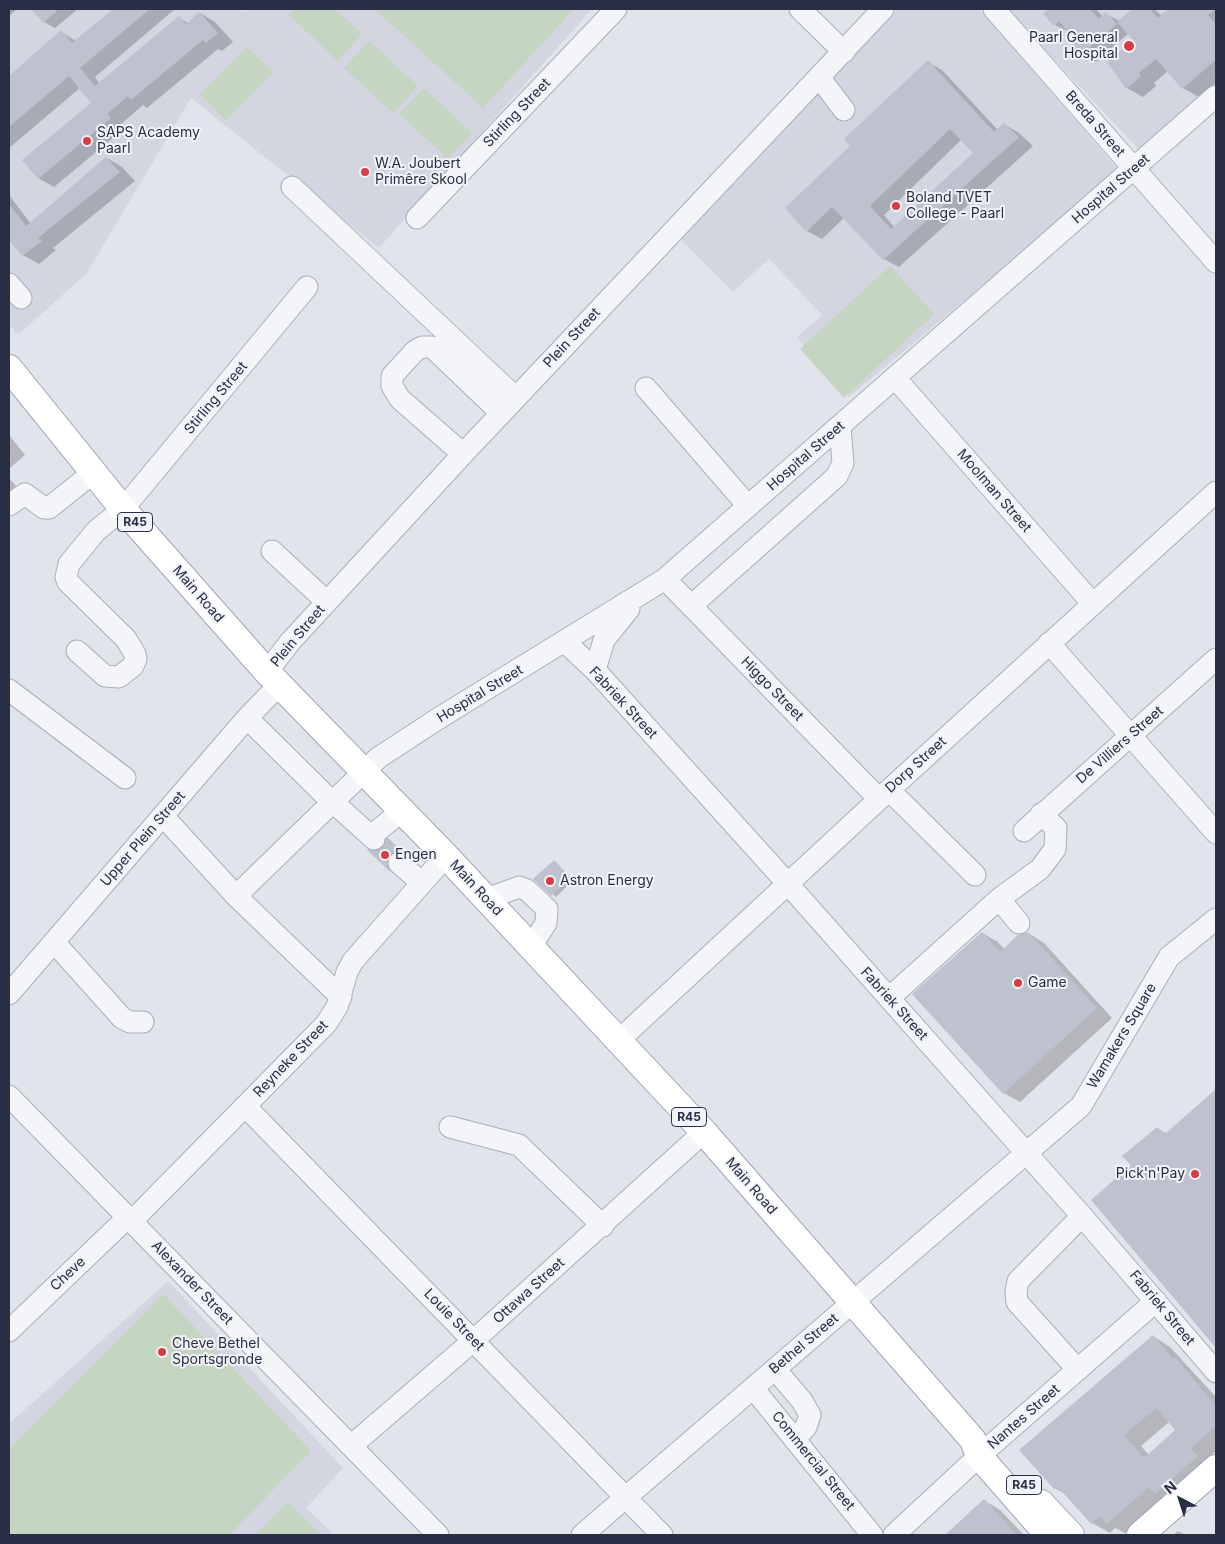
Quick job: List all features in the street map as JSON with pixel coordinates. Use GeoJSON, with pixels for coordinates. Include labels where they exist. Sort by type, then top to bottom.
{"type":"FeatureCollection","features":[{"type":"Feature","properties":{"kind":"main road","name":"Main Road"},"geometry":{"type":"LineString","coordinates":[[9,368],[123,508],[273,678],[446,856],[704,1132],[980,1448]]}},
{"type":"Feature","properties":{"kind":"main road","name":"R45"},"geometry":{"type":"LineString","coordinates":[[980,1448],[1048,1535]]}},
{"type":"Feature","properties":{"kind":"main road","name":"R45"},"geometry":{"type":"LineString","coordinates":[[980,1448],[1071,1535]]}},
{"type":"Feature","properties":{"kind":"main road"},"geometry":{"type":"LineString","coordinates":[[1140,1535],[1216,1468]]}},
{"type":"Feature","properties":{"kind":"street","name":"Stirling Street"},"geometry":{"type":"LineString","coordinates":[[417,218],[616,9]]}},
{"type":"Feature","properties":{"kind":"street"},"geometry":{"type":"LineString","coordinates":[[800,9],[844,52]]}},
{"type":"Feature","properties":{"kind":"street","name":"Plein Street"},"geometry":{"type":"LineString","coordinates":[[273,678],[290,642],[501,413],[844,52],[882,9]]}},
{"type":"Feature","properties":{"kind":"street","name":"Breda Street"},"geometry":{"type":"LineString","coordinates":[[994,9],[1216,262]]}},
{"type":"Feature","properties":{"kind":"street"},"geometry":{"type":"LineString","coordinates":[[819,77],[844,110]]}},
{"type":"Feature","properties":{"kind":"street","name":"Hospital Street"},"geometry":{"type":"LineString","coordinates":[[236,896],[378,758],[436,720],[665,579],[896,379],[1216,96]]}},
{"type":"Feature","properties":{"kind":"street"},"geometry":{"type":"LineString","coordinates":[[292,187],[516,398]]}},
{"type":"Feature","properties":{"kind":"street","name":"Stirling Street"},"geometry":{"type":"LineString","coordinates":[[77,651],[100,672],[114,678],[127,672],[136,659],[126,639],[74,589],[66,577],[69,564],[96,531],[123,508],[308,287]]}},
{"type":"Feature","properties":{"kind":"street"},"geometry":{"type":"LineString","coordinates":[[463,454],[400,398],[392,386],[392,376],[415,351],[422,347],[432,347],[501,413]]}},
{"type":"Feature","properties":{"kind":"street","name":"Moolman Street"},"geometry":{"type":"LineString","coordinates":[[896,379],[1093,604]]}},
{"type":"Feature","properties":{"kind":"street"},"geometry":{"type":"LineString","coordinates":[[646,388],[748,506]]}},
{"type":"Feature","properties":{"kind":"street"},"geometry":{"type":"LineString","coordinates":[[691,606],[837,476],[843,463],[840,427]]}},
{"type":"Feature","properties":{"kind":"street"},"geometry":{"type":"LineString","coordinates":[[9,505],[25,494],[44,508],[48,508],[94,472]]}},
{"type":"Feature","properties":{"kind":"street","name":"Dorp Street"},"geometry":{"type":"LineString","coordinates":[[618,1041],[884,794],[1216,492]]}},
{"type":"Feature","properties":{"kind":"street"},"geometry":{"type":"LineString","coordinates":[[272,551],[327,602]]}},
{"type":"Feature","properties":{"kind":"street","name":"Higgo Street"},"geometry":{"type":"LineString","coordinates":[[665,579],[884,794],[975,875]]}},
{"type":"Feature","properties":{"kind":"street"},"geometry":{"type":"LineString","coordinates":[[595,670],[604,640],[642,593]]}},
{"type":"Feature","properties":{"kind":"street","name":"Fabriek Street"},"geometry":{"type":"LineString","coordinates":[[565,642],[595,670],[788,884],[1027,1153],[1216,1372]]}},
{"type":"Feature","properties":{"kind":"street"},"geometry":{"type":"LineString","coordinates":[[1049,643],[1214,827]]}},
{"type":"Feature","properties":{"kind":"street","name":"De Villiers Street"},"geometry":{"type":"LineString","coordinates":[[1024,830],[1216,659]]}},
{"type":"Feature","properties":{"kind":"street","name":"Upper Plein Street"},"geometry":{"type":"LineString","coordinates":[[9,994],[247,718],[273,678]]}},
{"type":"Feature","properties":{"kind":"street"},"geometry":{"type":"LineString","coordinates":[[9,690],[125,778]]}},
{"type":"Feature","properties":{"kind":"street"},"geometry":{"type":"LineString","coordinates":[[247,718],[373,838],[402,811]]}},
{"type":"Feature","properties":{"kind":"street"},"geometry":{"type":"LineString","coordinates":[[889,998],[999,899],[1040,869],[1055,849],[1056,828],[1041,814]]}},
{"type":"Feature","properties":{"kind":"street"},"geometry":{"type":"LineString","coordinates":[[163,816],[236,896],[341,997]]}},
{"type":"Feature","properties":{"kind":"street","name":"Reyneke Street"},"geometry":{"type":"LineString","coordinates":[[129,1220],[246,1106],[326,1024],[337,1007],[347,972],[353,961],[446,856]]}},
{"type":"Feature","properties":{"kind":"street"},"geometry":{"type":"LineString","coordinates":[[400,862],[422,883]]}},
{"type":"Feature","properties":{"kind":"street"},"geometry":{"type":"LineString","coordinates":[[486,899],[519,887],[527,890],[547,909],[546,924],[531,948]]}},
{"type":"Feature","properties":{"kind":"street"},"geometry":{"type":"LineString","coordinates":[[999,899],[1019,922]]}},
{"type":"Feature","properties":{"kind":"street","name":"Wamakers Square"},"geometry":{"type":"LineString","coordinates":[[1027,1153],[1081,1106],[1168,957],[1216,919]]}},
{"type":"Feature","properties":{"kind":"street"},"geometry":{"type":"LineString","coordinates":[[54,942],[122,1018],[130,1022],[143,1022]]}},
{"type":"Feature","properties":{"kind":"street","name":"Alexander Street"},"geometry":{"type":"LineString","coordinates":[[9,1096],[438,1535]]}},
{"type":"Feature","properties":{"kind":"street","name":"Louie Street"},"geometry":{"type":"LineString","coordinates":[[246,1106],[662,1535]]}},
{"type":"Feature","properties":{"kind":"street"},"geometry":{"type":"LineString","coordinates":[[450,1127],[519,1145],[603,1226]]}},
{"type":"Feature","properties":{"kind":"street","name":"Ottawa Street"},"geometry":{"type":"LineString","coordinates":[[351,1446],[603,1226],[704,1132]]}},
{"type":"Feature","properties":{"kind":"street","name":"Bethel Street"},"geometry":{"type":"LineString","coordinates":[[582,1535],[1027,1153]]}},
{"type":"Feature","properties":{"kind":"street"},"geometry":{"type":"LineString","coordinates":[[1078,1370],[1018,1302],[1016,1292],[1018,1281],[1082,1216]]}},
{"type":"Feature","properties":{"kind":"street","name":"Cheve"},"geometry":{"type":"LineString","coordinates":[[9,1331],[129,1220]]}},
{"type":"Feature","properties":{"kind":"street","name":"Nantes Street"},"geometry":{"type":"LineString","coordinates":[[894,1535],[980,1448],[1078,1370],[1156,1301]]}},
{"type":"Feature","properties":{"kind":"street"},"geometry":{"type":"LineString","coordinates":[[775,1370],[802,1401],[810,1415],[806,1427],[794,1439]]}},
{"type":"Feature","properties":{"kind":"street","name":"Commercial Street"},"geometry":{"type":"LineString","coordinates":[[753,1388],[872,1535]]}},
{"type":"Feature","properties":{"kind":"shaded area"},"geometry":{"type":"Polygon","coordinates":[[[9,9],[243,9],[241,13],[245,9],[592,9],[379,248],[191,98],[87,273],[18,335],[9,324],[9,9]]]}},
{"type":"Feature","properties":{"kind":"shaded area","name":"Boland TVET College - Paarl"},"geometry":{"type":"Polygon","coordinates":[[[897,9],[980,9],[1119,171],[849,397],[797,337],[822,315],[769,259],[733,292],[681,240],[897,9]]]}},
{"type":"Feature","properties":{"kind":"shaded area","name":"Paarl General Hospital"},"geometry":{"type":"Polygon","coordinates":[[[1007,9],[1216,9],[1216,83],[1140,151],[1007,9]]]}},
{"type":"Feature","properties":{"kind":"shaded area","name":"Cheve Bethel Sportsgronde"},"geometry":{"type":"Polygon","coordinates":[[[168,1281],[343,1468],[306,1508],[334,1535],[9,1535],[9,1424],[168,1281]]]}},
{"type":"Feature","properties":{"kind":"green space"},"geometry":{"type":"Polygon","coordinates":[[[295,9],[335,9],[362,34],[338,61],[289,15],[295,9]]]}},
{"type":"Feature","properties":{"kind":"green space"},"geometry":{"type":"Polygon","coordinates":[[[375,9],[574,9],[483,108],[375,9]]]}},
{"type":"Feature","properties":{"kind":"green space"},"geometry":{"type":"Polygon","coordinates":[[[369,41],[418,86],[393,113],[344,68],[369,41]]]}},
{"type":"Feature","properties":{"kind":"green space"},"geometry":{"type":"Polygon","coordinates":[[[247,47],[273,72],[226,120],[200,95],[247,47]]]}},
{"type":"Feature","properties":{"kind":"green space"},"geometry":{"type":"Polygon","coordinates":[[[424,88],[472,133],[448,159],[399,114],[424,88]]]}},
{"type":"Feature","properties":{"kind":"green space"},"geometry":{"type":"Polygon","coordinates":[[[890,266],[934,314],[844,398],[800,349],[890,266]]]}},
{"type":"Feature","properties":{"kind":"green space","name":"Cheve Bethel Sportsgronde"},"geometry":{"type":"Polygon","coordinates":[[[163,1294],[311,1451],[229,1535],[9,1535],[9,1449],[163,1294]]]}},
{"type":"Feature","properties":{"kind":"green space"},"geometry":{"type":"Polygon","coordinates":[[[287,1502],[321,1535],[256,1535],[287,1502]]]}},
{"type":"Feature","properties":{"kind":"building"},"geometry":{"type":"Polygon","coordinates":[[[31,9],[59,9],[43,23],[31,9]]]}},
{"type":"Feature","properties":{"kind":"building"},"geometry":{"type":"Polygon","coordinates":[[[113,9],[150,9],[80,68],[95,86],[179,16],[186,24],[199,12],[218,33],[206,43],[203,40],[131,100],[128,96],[107,114],[111,118],[38,179],[22,160],[91,103],[69,76],[9,127],[9,76],[61,30],[72,43],[113,9]]]}},
{"type":"Feature","properties":{"kind":"building"},"geometry":{"type":"Polygon","coordinates":[[[1048,9],[1090,9],[1099,19],[1106,12],[1117,24],[1081,55],[1072,44],[1076,41],[1059,21],[1054,26],[1043,14],[1048,9]]]}},
{"type":"Feature","properties":{"kind":"building"},"geometry":{"type":"Polygon","coordinates":[[[1132,9],[1150,9],[1158,18],[1168,9],[1216,9],[1208,15],[1216,24],[1216,60],[1182,89],[1156,59],[1139,73],[1141,76],[1126,89],[1107,62],[1133,40],[1117,22],[1132,9]]]}},
{"type":"Feature","properties":{"kind":"building"},"geometry":{"type":"Polygon","coordinates":[[[928,60],[994,132],[1004,123],[1019,137],[883,260],[832,207],[806,232],[785,208],[850,146],[844,139],[928,60]],[[950,129],[870,206],[891,229],[973,153],[950,129]]]}},
{"type":"Feature","properties":{"kind":"building"},"geometry":{"type":"Polygon","coordinates":[[[106,157],[120,172],[38,238],[42,241],[22,256],[9,240],[9,204],[26,226],[106,157]]]}},
{"type":"Feature","properties":{"kind":"building"},"geometry":{"type":"Polygon","coordinates":[[[386,843],[395,851],[387,860],[390,872],[366,849],[377,851],[386,843]]]}},
{"type":"Feature","properties":{"kind":"building"},"geometry":{"type":"Polygon","coordinates":[[[554,860],[571,878],[551,896],[533,879],[554,860]]]}},
{"type":"Feature","properties":{"kind":"building"},"geometry":{"type":"Polygon","coordinates":[[[982,932],[1000,952],[1018,935],[1028,932],[1097,1008],[1003,1094],[912,994],[982,932]]]}},
{"type":"Feature","properties":{"kind":"building"},"geometry":{"type":"Polygon","coordinates":[[[1216,1089],[1216,1348],[1091,1200],[1131,1165],[1122,1156],[1157,1127],[1165,1134],[1216,1089]]]}},
{"type":"Feature","properties":{"kind":"building"},"geometry":{"type":"Polygon","coordinates":[[[1153,1335],[1173,1359],[1175,1357],[1216,1406],[1216,1426],[1191,1448],[1198,1456],[1155,1494],[1149,1487],[1107,1524],[1100,1516],[1091,1524],[1058,1487],[1054,1489],[1019,1450],[1153,1335]],[[1156,1408],[1124,1435],[1144,1458],[1175,1430],[1156,1408]]]}},
{"type":"Feature","properties":{"kind":"building"},"geometry":{"type":"Polygon","coordinates":[[[984,1499],[1017,1535],[945,1535],[984,1499]]]}},
{"type":"Feature","properties":{"kind":"tunnel"},"geometry":{"type":"LineString","coordinates":[[374,839],[399,863]]}},
{"type":"Feature","properties":{"kind":"place","name":"Paarl General Hospital"},"geometry":{"type":"Point","coordinates":[1129,46]}},
{"type":"Feature","properties":{"kind":"place","name":"SAPS Academy Paarl"},"geometry":{"type":"Point","coordinates":[87,141]}},
{"type":"Feature","properties":{"kind":"place","name":"W.A. Joubert Primêre Skool"},"geometry":{"type":"Point","coordinates":[365,172]}},
{"type":"Feature","properties":{"kind":"place","name":"Boland TVET College - Paarl"},"geometry":{"type":"Point","coordinates":[896,206]}},
{"type":"Feature","properties":{"kind":"place","name":"Engen"},"geometry":{"type":"Point","coordinates":[385,855]}},
{"type":"Feature","properties":{"kind":"place","name":"Astron Energy"},"geometry":{"type":"Point","coordinates":[550,881]}},
{"type":"Feature","properties":{"kind":"place","name":"Game"},"geometry":{"type":"Point","coordinates":[1018,983]}},
{"type":"Feature","properties":{"kind":"place","name":"Pick'n'Pay"},"geometry":{"type":"Point","coordinates":[1195,1174]}},
{"type":"Feature","properties":{"kind":"place","name":"Cheve Bethel Sportsgronde"},"geometry":{"type":"Point","coordinates":[162,1352]}}]}
